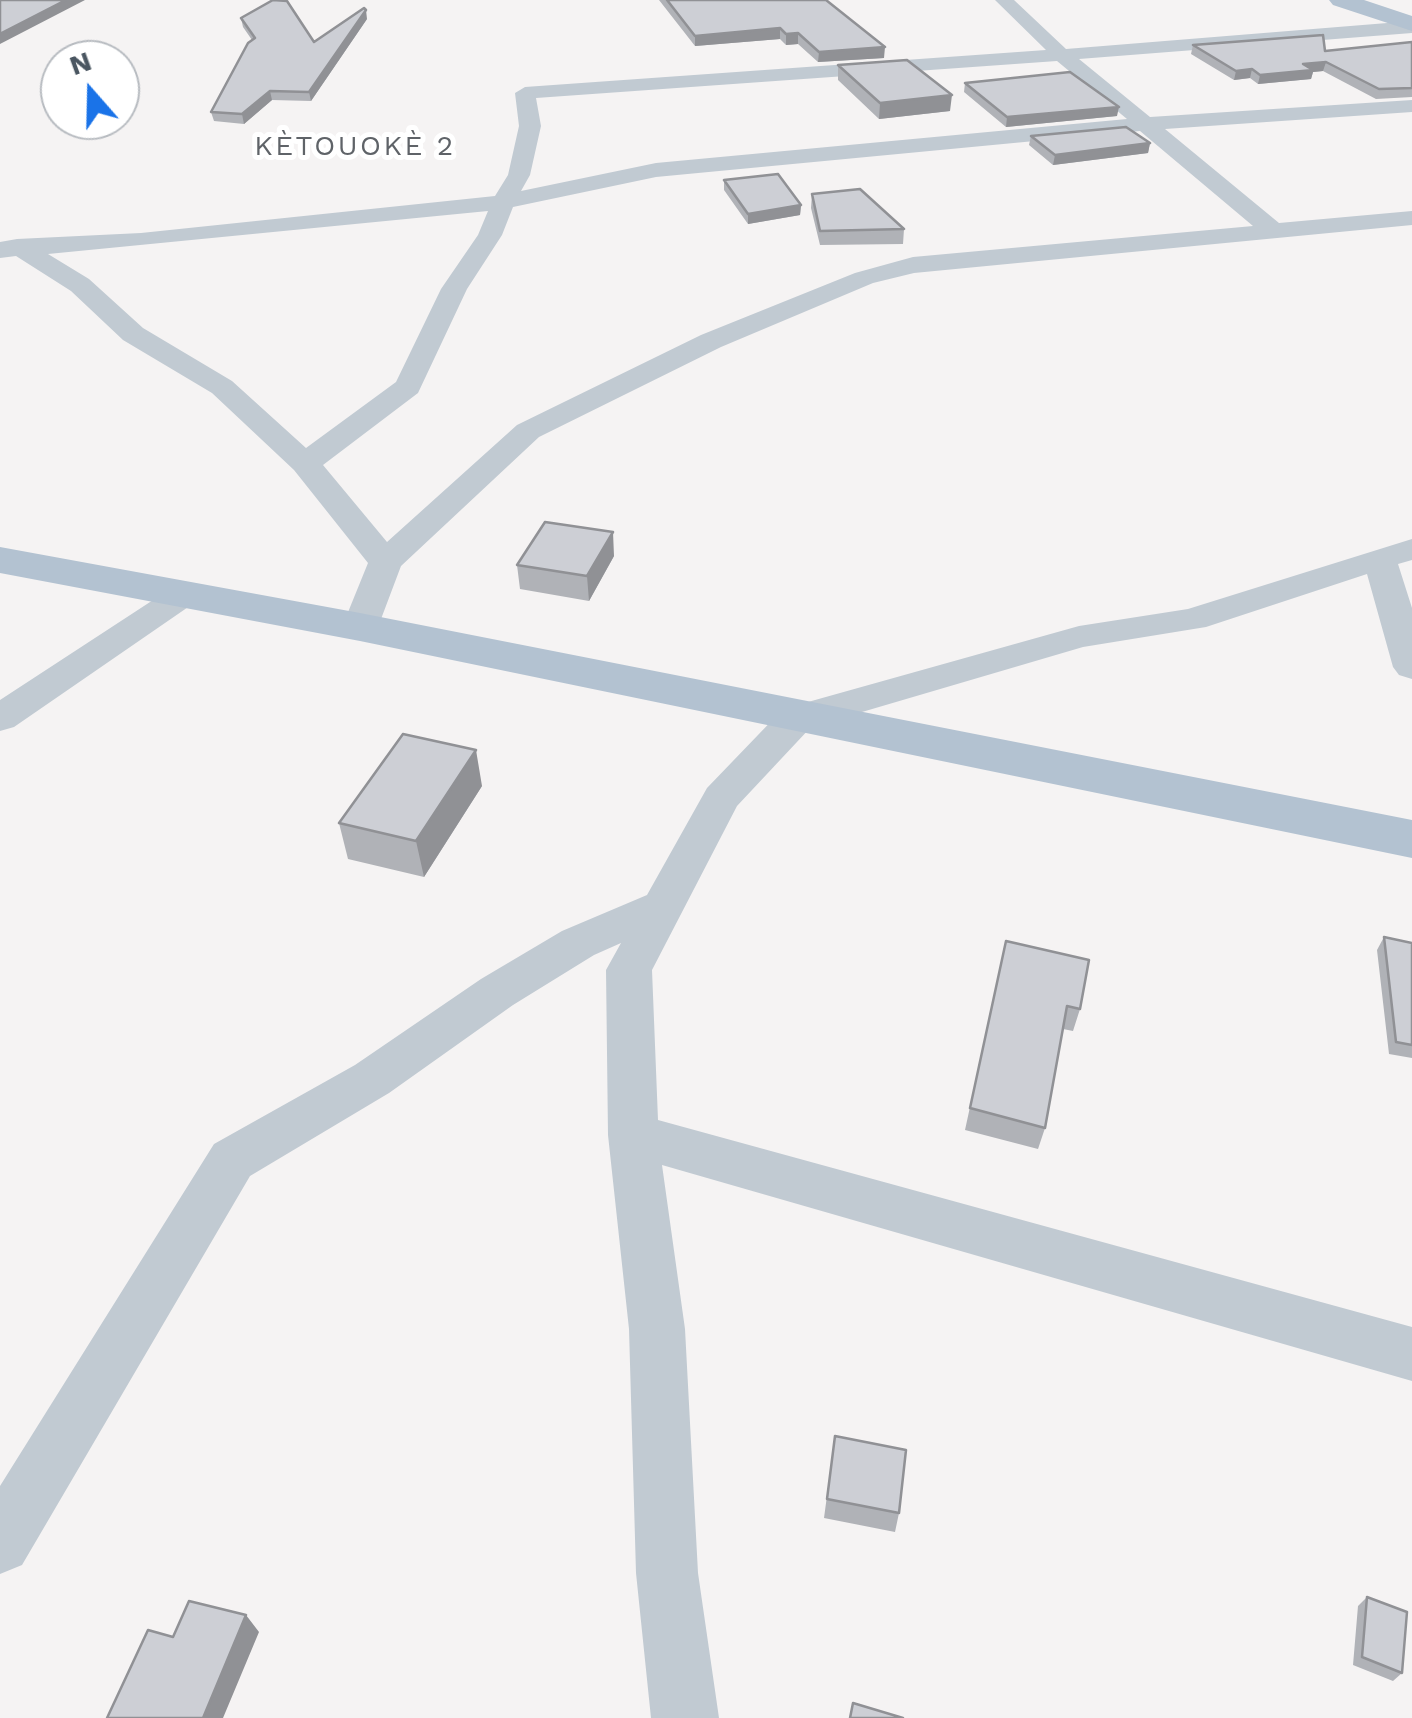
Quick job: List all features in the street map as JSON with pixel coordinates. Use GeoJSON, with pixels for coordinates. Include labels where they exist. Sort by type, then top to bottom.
{"type":"FeatureCollection","features":[{"type":"Feature","properties":{"kind":"main road"},"geometry":{"type":"LineString","coordinates":[[1341,0],[1412,26]]}},
{"type":"Feature","properties":{"kind":"main road"},"geometry":{"type":"LineString","coordinates":[[0,560],[360,627],[796,718],[1412,839]]}},
{"type":"Feature","properties":{"kind":"street"},"geometry":{"type":"LineString","coordinates":[[1004,0],[1061,54],[1275,232]]}},
{"type":"Feature","properties":{"kind":"street"},"geometry":{"type":"LineString","coordinates":[[305,463],[408,387],[454,289],[490,236],[503,202],[520,176],[530,126],[525,93],[1412,26]]}},
{"type":"Feature","properties":{"kind":"street"},"geometry":{"type":"LineString","coordinates":[[6,242],[140,240],[503,202],[656,170],[1146,124],[1412,106]]}},
{"type":"Feature","properties":{"kind":"street"},"geometry":{"type":"LineString","coordinates":[[360,627],[385,562],[528,431],[711,341],[864,278],[913,265],[1412,218]]}},
{"type":"Feature","properties":{"kind":"street"},"geometry":{"type":"LineString","coordinates":[[6,242],[80,285],[132,334],[222,388],[305,463],[385,562]]}},
{"type":"Feature","properties":{"kind":"street"},"geometry":{"type":"LineString","coordinates":[[685,1718],[667,1573],[657,1329],[634,1135],[629,970],[721,798],[796,718],[1079,638],[1193,618],[1396,554],[1412,667]]}},
{"type":"Feature","properties":{"kind":"street"},"geometry":{"type":"LineString","coordinates":[[0,718],[182,596]]}},
{"type":"Feature","properties":{"kind":"street"},"geometry":{"type":"LineString","coordinates":[[0,1544],[232,1160],[372,1079],[497,992],[578,943],[662,907]]}},
{"type":"Feature","properties":{"kind":"street"},"geometry":{"type":"LineString","coordinates":[[634,1135],[1412,1354]]}},
{"type":"Feature","properties":{"kind":"building"},"geometry":{"type":"Polygon","coordinates":[[[0,0],[66,0],[0,34],[0,0]]]}},
{"type":"Feature","properties":{"kind":"building"},"geometry":{"type":"Polygon","coordinates":[[[273,0],[287,1],[314,42],[366,10],[309,92],[270,91],[242,114],[211,112],[248,43],[255,38],[241,18],[273,0]]]}},
{"type":"Feature","properties":{"kind":"building"},"geometry":{"type":"Polygon","coordinates":[[[667,0],[826,0],[885,47],[819,52],[798,33],[786,34],[780,28],[695,36],[667,0]]]}},
{"type":"Feature","properties":{"kind":"building"},"geometry":{"type":"Polygon","coordinates":[[[1323,35],[1325,51],[1412,42],[1412,88],[1379,89],[1326,62],[1303,64],[1313,70],[1260,75],[1252,69],[1236,71],[1193,45],[1323,35]]]}},
{"type":"Feature","properties":{"kind":"building"},"geometry":{"type":"Polygon","coordinates":[[[907,60],[952,95],[880,103],[838,65],[907,60]]]}},
{"type":"Feature","properties":{"kind":"building"},"geometry":{"type":"Polygon","coordinates":[[[1070,72],[1119,107],[1007,117],[965,83],[1070,72]]]}},
{"type":"Feature","properties":{"kind":"building"},"geometry":{"type":"Polygon","coordinates":[[[1126,127],[1150,143],[1055,155],[1031,136],[1126,127]]]}},
{"type":"Feature","properties":{"kind":"building"},"geometry":{"type":"Polygon","coordinates":[[[778,174],[801,205],[748,214],[724,180],[778,174]]]}},
{"type":"Feature","properties":{"kind":"building"},"geometry":{"type":"Polygon","coordinates":[[[860,189],[904,229],[820,231],[812,194],[860,189]]]}},
{"type":"Feature","properties":{"kind":"building"},"geometry":{"type":"Polygon","coordinates":[[[545,522],[613,532],[587,576],[517,565],[545,522]]]}},
{"type":"Feature","properties":{"kind":"building"},"geometry":{"type":"Polygon","coordinates":[[[403,734],[476,750],[416,841],[339,823],[403,734]]]}},
{"type":"Feature","properties":{"kind":"building"},"geometry":{"type":"Polygon","coordinates":[[[1384,937],[1412,943],[1412,1045],[1396,1042],[1384,937]]]}},
{"type":"Feature","properties":{"kind":"building"},"geometry":{"type":"Polygon","coordinates":[[[1006,941],[1089,960],[1080,1009],[1067,1006],[1045,1128],[970,1108],[1006,941]]]}},
{"type":"Feature","properties":{"kind":"building"},"geometry":{"type":"Polygon","coordinates":[[[835,1436],[906,1450],[899,1513],[827,1499],[835,1436]]]}},
{"type":"Feature","properties":{"kind":"building"},"geometry":{"type":"Polygon","coordinates":[[[1367,1597],[1407,1612],[1402,1673],[1362,1657],[1367,1597]]]}},
{"type":"Feature","properties":{"kind":"building"},"geometry":{"type":"Polygon","coordinates":[[[189,1601],[246,1615],[203,1718],[107,1718],[148,1630],[173,1637],[189,1601]]]}},
{"type":"Feature","properties":{"kind":"building"},"geometry":{"type":"Polygon","coordinates":[[[853,1703],[903,1718],[850,1718],[853,1703]]]}},
{"type":"Feature","properties":{"kind":"district","name":"KÈTOUOKÈ 2"},"geometry":{"type":"Point","coordinates":[355,147]}}]}
